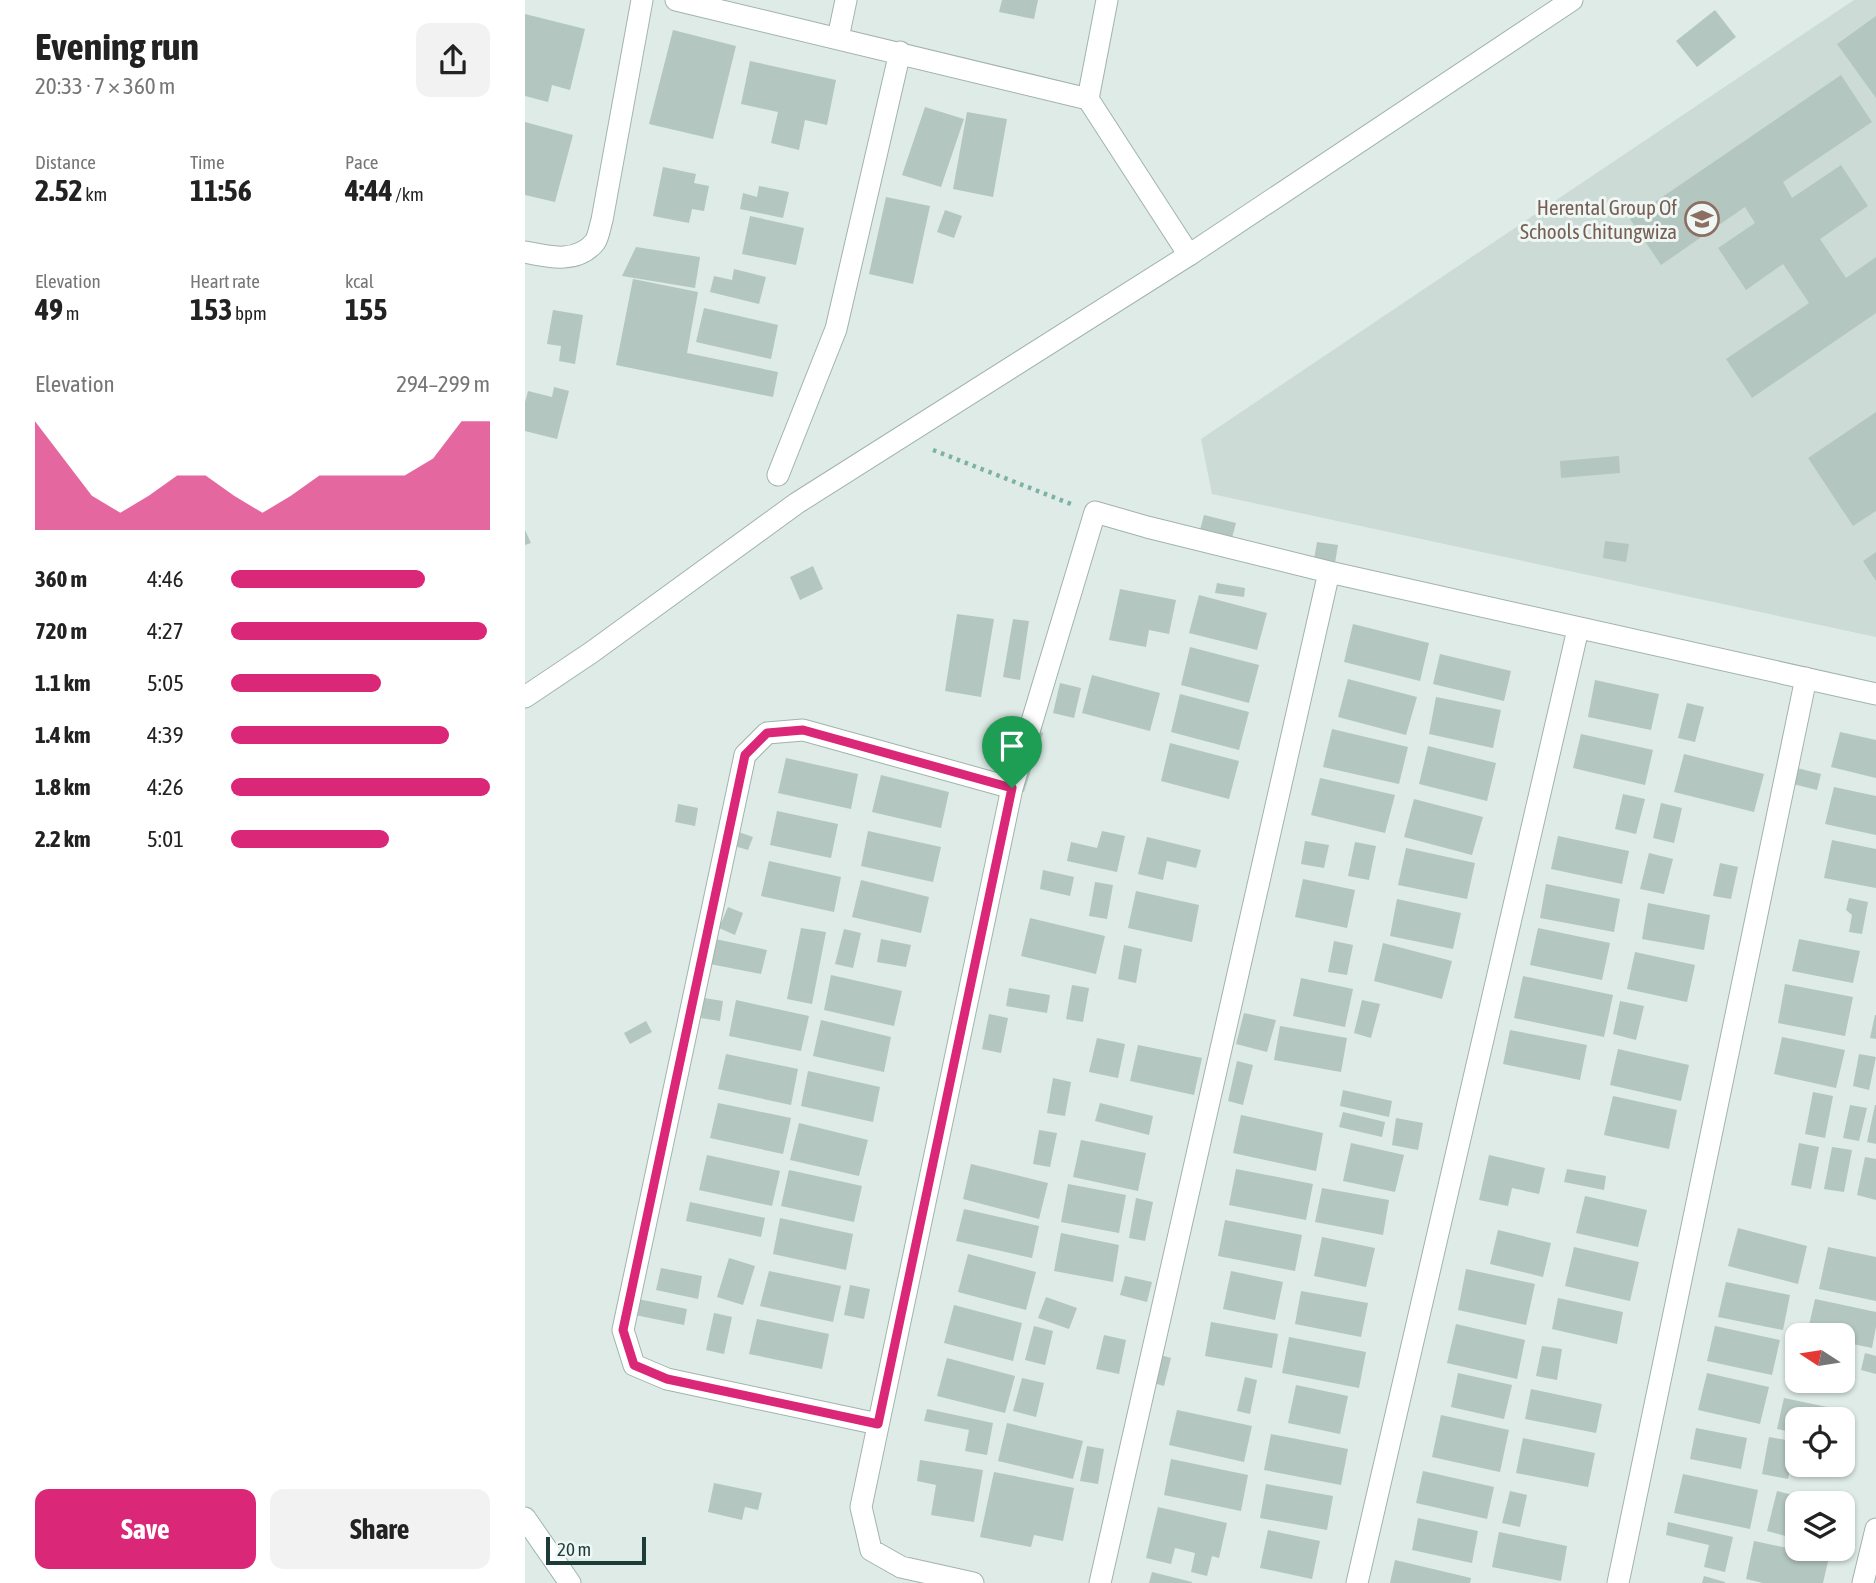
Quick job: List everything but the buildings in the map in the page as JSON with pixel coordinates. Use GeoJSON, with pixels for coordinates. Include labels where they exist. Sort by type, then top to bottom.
{"type":"FeatureCollection","features":[{"type":"Feature","properties":{"kind":"street"},"geometry":{"type":"LineString","coordinates":[[525,252],[552,258],[577,256],[596,241],[603,220],[642,0]]}},
{"type":"Feature","properties":{"kind":"street"},"geometry":{"type":"LineString","coordinates":[[677,0],[1088,99]]}},
{"type":"Feature","properties":{"kind":"street"},"geometry":{"type":"LineString","coordinates":[[838,38],[846,0]]}},
{"type":"Feature","properties":{"kind":"street"},"geometry":{"type":"LineString","coordinates":[[1107,0],[1088,99],[1189,255]]}},
{"type":"Feature","properties":{"kind":"street"},"geometry":{"type":"LineString","coordinates":[[525,697],[603,645],[797,503],[1189,255],[1573,0]]}},
{"type":"Feature","properties":{"kind":"street"},"geometry":{"type":"LineString","coordinates":[[778,475],[836,329],[900,52]]}},
{"type":"Feature","properties":{"kind":"street"},"geometry":{"type":"LineString","coordinates":[[973,1583],[901,1567],[871,1550],[861,1507],[1012,788],[1095,512],[1329,572],[1876,694]]}},
{"type":"Feature","properties":{"kind":"street"},"geometry":{"type":"LineString","coordinates":[[1100,1583],[1329,572]]}},
{"type":"Feature","properties":{"kind":"street"},"geometry":{"type":"LineString","coordinates":[[1357,1583],[1579,629]]}},
{"type":"Feature","properties":{"kind":"street"},"geometry":{"type":"LineString","coordinates":[[1618,1583],[1806,678]]}},
{"type":"Feature","properties":{"kind":"street"},"geometry":{"type":"LineString","coordinates":[[878,1424],[667,1379],[634,1365],[623,1330],[745,755],[767,733],[803,730],[1012,788]]}},
{"type":"Feature","properties":{"kind":"street"},"geometry":{"type":"LineString","coordinates":[[525,1518],[570,1583]]}},
{"type":"Feature","properties":{"kind":"street"},"geometry":{"type":"LineString","coordinates":[[1863,1583],[1876,1529]]}},
{"type":"Feature","properties":{"kind":"path"},"geometry":{"type":"LineString","coordinates":[[900,438],[1009,479],[1033,491],[1095,512]]}},
{"type":"Feature","properties":{"kind":"shaded area","name":"Herental Group Of Schools Chitungwiza"},"geometry":{"type":"Polygon","coordinates":[[[1854,0],[1876,0],[1876,637],[1212,494],[1201,439],[1854,0]]]}},
{"type":"Feature","properties":{"kind":"place","name":"Herental Group Of Schools Chitungwiza"},"geometry":{"type":"Point","coordinates":[1702,219]}},
{"type":"Feature","properties":{"kind":"route"},"geometry":{"type":"LineString","coordinates":[[803,730],[1012,788],[878,1424],[667,1379],[634,1365],[623,1330],[745,755],[767,733],[803,730]]}}]}
